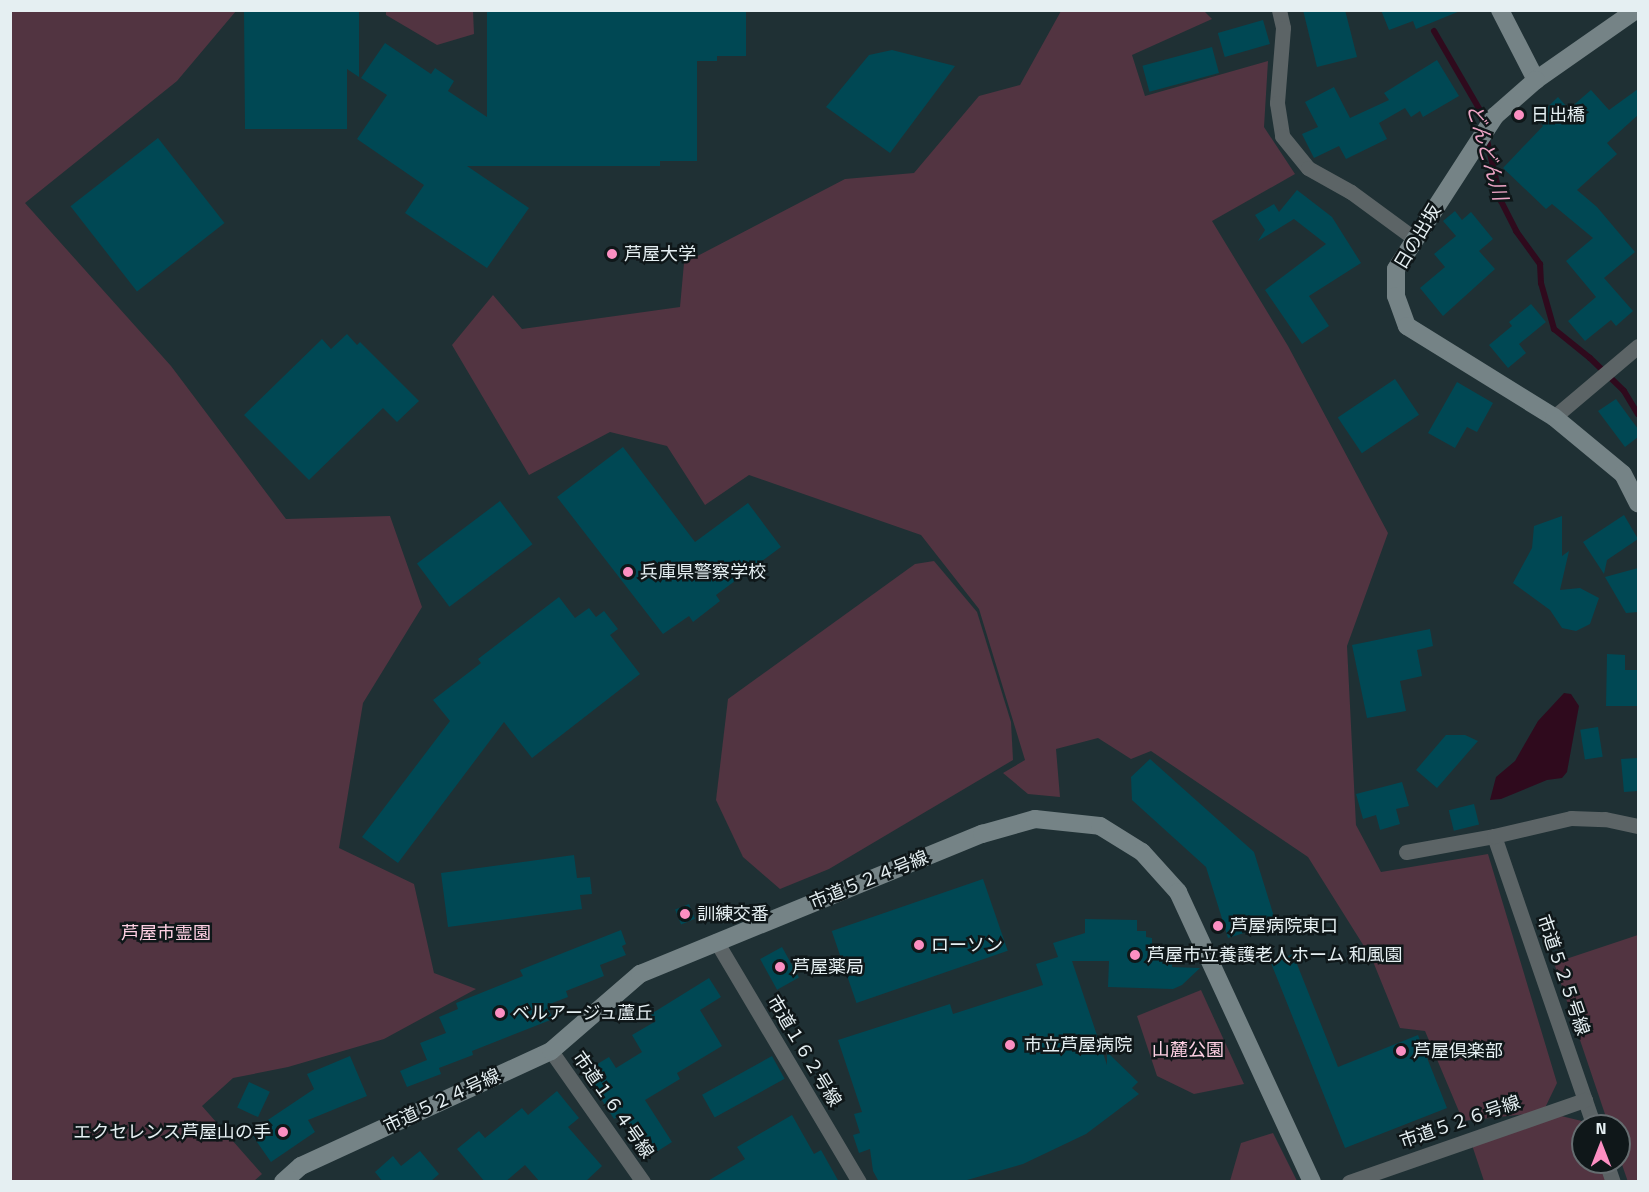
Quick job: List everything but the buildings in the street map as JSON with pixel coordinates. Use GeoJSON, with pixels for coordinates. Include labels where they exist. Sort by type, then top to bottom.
{"type":"FeatureCollection","features":[{"type":"Feature","properties":{"kind":"street"},"geometry":{"type":"LineString","coordinates":[[1279,10],[1283,28],[1277,103],[1282,136],[1308,168],[1351,192],[1415,238]]}},
{"type":"Feature","properties":{"kind":"street"},"geometry":{"type":"LineString","coordinates":[[1500,10],[1536,80]]}},
{"type":"Feature","properties":{"kind":"street","name":"日の出坂"},"geometry":{"type":"LineString","coordinates":[[1636,10],[1536,80],[1495,116],[1396,269],[1396,296],[1407,326],[1554,417],[1623,474],[1638,502]]}},
{"type":"Feature","properties":{"kind":"street"},"geometry":{"type":"LineString","coordinates":[[1554,417],[1638,346]]}},
{"type":"Feature","properties":{"kind":"street"},"geometry":{"type":"LineString","coordinates":[[1406,852],[1494,836],[1571,818],[1605,819],[1638,826]]}},
{"type":"Feature","properties":{"kind":"street","name":"市道５２４号線"},"geometry":{"type":"LineString","coordinates":[[283,1182],[301,1166],[551,1052],[640,974],[716,941],[999,828],[1035,819],[1100,826],[1142,852],[1178,892],[1312,1182]]}},
{"type":"Feature","properties":{"kind":"street","name":"市道５２５号線"},"geometry":{"type":"LineString","coordinates":[[1494,836],[1590,1114]]}},
{"type":"Feature","properties":{"kind":"street","name":"市道１６２号線"},"geometry":{"type":"LineString","coordinates":[[716,941],[859,1182]]}},
{"type":"Feature","properties":{"kind":"street","name":"市道１６４号線"},"geometry":{"type":"LineString","coordinates":[[551,1052],[643,1182]]}},
{"type":"Feature","properties":{"kind":"street","name":"市道５２６号線"},"geometry":{"type":"LineString","coordinates":[[1349,1182],[1585,1100]]}},
{"type":"Feature","properties":{"kind":"green space","name":"芦屋市霊園"},"geometry":{"type":"Polygon","coordinates":[[[10,11],[236,11],[177,81],[25,203],[171,366],[286,519],[390,516],[422,607],[363,703],[339,848],[414,884],[434,973],[476,989],[384,1039],[288,1067],[233,1078],[202,1106],[262,1174],[254,1181],[11,1181],[10,11]]]}},
{"type":"Feature","properties":{"kind":"green space"},"geometry":{"type":"Polygon","coordinates":[[[386,11],[473,11],[474,34],[437,45],[386,15],[386,11]]]}},
{"type":"Feature","properties":{"kind":"green space"},"geometry":{"type":"Polygon","coordinates":[[[1061,11],[1204,11],[1212,19],[1132,55],[1145,96],[1268,61],[1264,127],[1295,174],[1212,221],[1288,346],[1388,533],[1347,646],[1356,825],[1381,872],[1488,854],[1557,1083],[1543,1112],[1463,1121],[1425,1031],[1400,1028],[1372,959],[1308,857],[1151,751],[1131,759],[1098,738],[1056,749],[1060,797],[1028,794],[1003,773],[1025,760],[979,609],[921,535],[749,475],[705,505],[667,446],[610,432],[529,475],[452,345],[493,295],[522,329],[680,307],[684,263],[845,179],[914,173],[979,96],[1020,85],[1061,11]]]}},
{"type":"Feature","properties":{"kind":"green space"},"geometry":{"type":"Polygon","coordinates":[[[934,561],[977,612],[1011,722],[1013,760],[829,869],[780,889],[743,857],[716,800],[728,699],[915,564],[934,561]]]}},
{"type":"Feature","properties":{"kind":"green space"},"geometry":{"type":"Polygon","coordinates":[[[1638,935],[1638,1181],[1628,1182],[1625,1174],[1631,1174],[1631,1114],[1605,1114],[1554,963],[1638,935]]]}},
{"type":"Feature","properties":{"kind":"green space","name":"山麓公園"},"geometry":{"type":"Polygon","coordinates":[[[1201,990],[1244,1084],[1194,1094],[1157,1076],[1137,1016],[1201,990]]]}},
{"type":"Feature","properties":{"kind":"green space"},"geometry":{"type":"Polygon","coordinates":[[[1557,1115],[1571,1118],[1571,1174],[1603,1174],[1606,1181],[1484,1181],[1472,1145],[1557,1115]]]}},
{"type":"Feature","properties":{"kind":"green space"},"geometry":{"type":"Polygon","coordinates":[[[1273,1133],[1297,1181],[1230,1181],[1241,1143],[1273,1133]]]}},
{"type":"Feature","properties":{"kind":"shaded area"},"geometry":{"type":"Polygon","coordinates":[[[1564,693],[1571,694],[1579,706],[1567,772],[1562,778],[1547,780],[1501,799],[1490,800],[1496,777],[1515,761],[1538,721],[1564,693]]]}},
{"type":"Feature","properties":{"kind":"waterway","name":"どんどん川"},"geometry":{"type":"LineString","coordinates":[[1434,31],[1480,110],[1484,126]]}},
{"type":"Feature","properties":{"kind":"waterway","name":"どんどん川"},"geometry":{"type":"LineString","coordinates":[[1486,136],[1501,201],[1516,231],[1540,264],[1541,283],[1554,329],[1590,358],[1624,391],[1638,414]]}},
{"type":"Feature","properties":{"kind":"place","name":"日出橋"},"geometry":{"type":"Point","coordinates":[1519,115]}},
{"type":"Feature","properties":{"kind":"place","name":"芦屋大学"},"geometry":{"type":"Point","coordinates":[612,254]}},
{"type":"Feature","properties":{"kind":"place","name":"兵庫県警察学校"},"geometry":{"type":"Point","coordinates":[628,572]}},
{"type":"Feature","properties":{"kind":"place","name":"訓練交番"},"geometry":{"type":"Point","coordinates":[685,914]}},
{"type":"Feature","properties":{"kind":"place","name":"芦屋病院東口"},"geometry":{"type":"Point","coordinates":[1218,926]}},
{"type":"Feature","properties":{"kind":"place","name":"ローソン"},"geometry":{"type":"Point","coordinates":[919,945]}},
{"type":"Feature","properties":{"kind":"place","name":"芦屋市立養護老人ホーム 和風園"},"geometry":{"type":"Point","coordinates":[1135,955]}},
{"type":"Feature","properties":{"kind":"place","name":"芦屋薬局"},"geometry":{"type":"Point","coordinates":[780,967]}},
{"type":"Feature","properties":{"kind":"place","name":"ベルアージュ蘆丘"},"geometry":{"type":"Point","coordinates":[500,1013]}},
{"type":"Feature","properties":{"kind":"place","name":"市立芦屋病院"},"geometry":{"type":"Point","coordinates":[1010,1045]}},
{"type":"Feature","properties":{"kind":"place","name":"芦屋倶楽部"},"geometry":{"type":"Point","coordinates":[1401,1051]}},
{"type":"Feature","properties":{"kind":"place","name":"エクセレンス芦屋山の手"},"geometry":{"type":"Point","coordinates":[283,1132]}}]}
